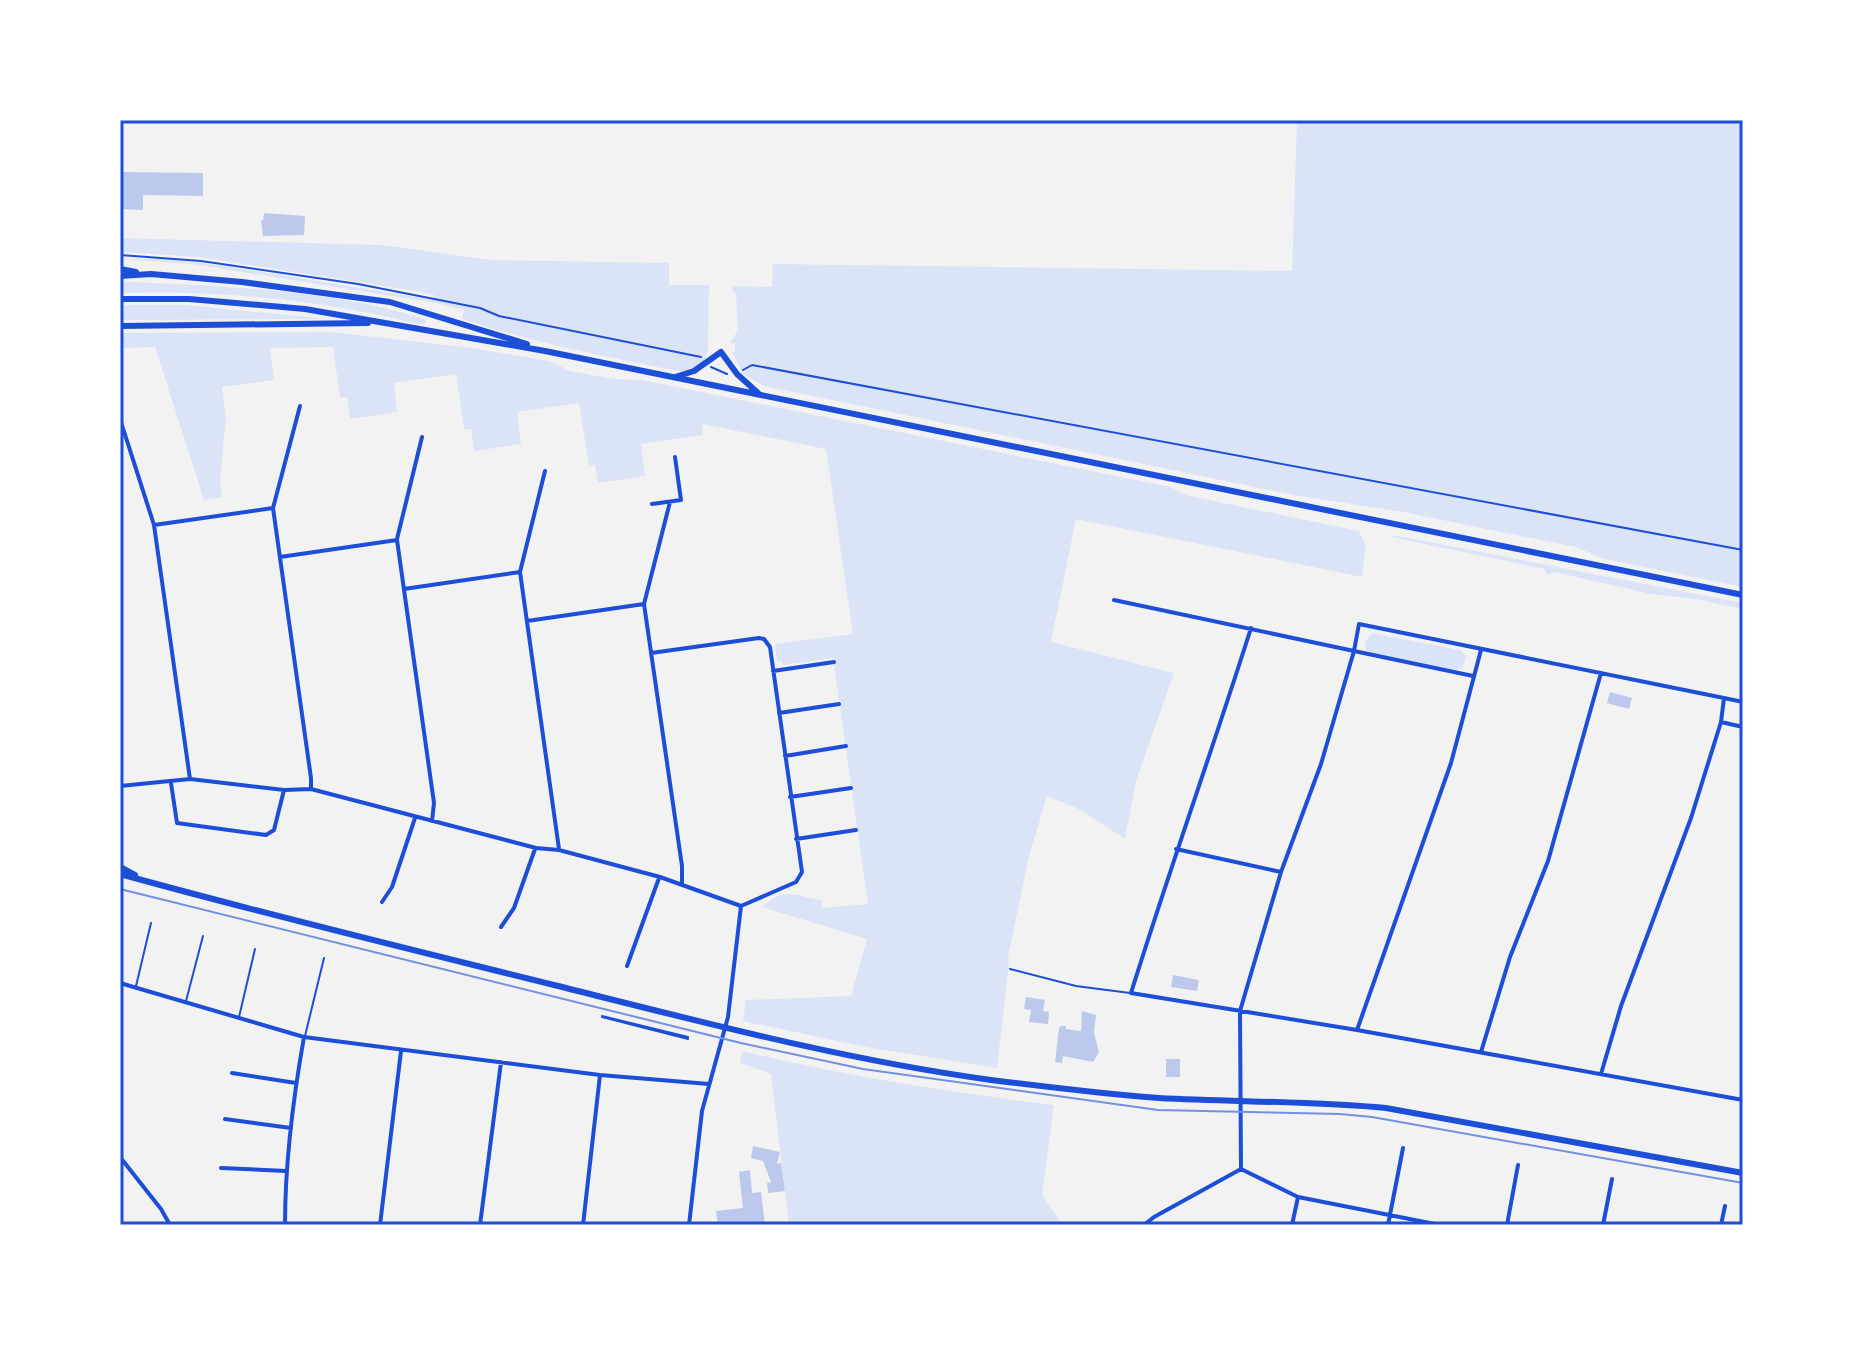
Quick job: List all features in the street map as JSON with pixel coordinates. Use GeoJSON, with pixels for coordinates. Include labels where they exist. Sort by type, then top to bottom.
{"type":"FeatureCollection","features":[{"type":"Feature","properties":{"kind":"main road"},"geometry":{"type":"LineString","coordinates":[[120,269],[390,302],[545,351]]}},
{"type":"Feature","properties":{"kind":"main road"},"geometry":{"type":"LineString","coordinates":[[120,276],[151,274]]}},
{"type":"Feature","properties":{"kind":"main road"},"geometry":{"type":"LineString","coordinates":[[120,299],[189,299],[290,308],[545,351],[1743,595]]}},
{"type":"Feature","properties":{"kind":"main road"},"geometry":{"type":"LineString","coordinates":[[436,333],[439,316]]}},
{"type":"Feature","properties":{"kind":"main road"},"geometry":{"type":"LineString","coordinates":[[120,326],[379,322]]}},
{"type":"Feature","properties":{"kind":"main road"},"geometry":{"type":"LineString","coordinates":[[673,377],[706,364],[721,352],[737,374],[760,395]]}},
{"type":"Feature","properties":{"kind":"main road"},"geometry":{"type":"LineString","coordinates":[[120,867],[145,881]]}},
{"type":"Feature","properties":{"kind":"main road"},"geometry":{"type":"LineString","coordinates":[[120,874],[206,899],[726,1026],[918,1069],[1156,1098],[1386,1108],[1743,1173]]}},
{"type":"Feature","properties":{"kind":"street"},"geometry":{"type":"LineString","coordinates":[[300,406],[273,508],[311,789]]}},
{"type":"Feature","properties":{"kind":"street"},"geometry":{"type":"LineString","coordinates":[[120,419],[154,525],[190,779]]}},
{"type":"Feature","properties":{"kind":"street"},"geometry":{"type":"LineString","coordinates":[[422,437],[397,540],[434,803],[432,821]]}},
{"type":"Feature","properties":{"kind":"street"},"geometry":{"type":"LineString","coordinates":[[652,504],[681,500],[675,457]]}},
{"type":"Feature","properties":{"kind":"street"},"geometry":{"type":"LineString","coordinates":[[545,471],[520,572],[559,850]]}},
{"type":"Feature","properties":{"kind":"street"},"geometry":{"type":"LineString","coordinates":[[670,502],[644,604],[682,866],[682,884]]}},
{"type":"Feature","properties":{"kind":"street"},"geometry":{"type":"LineString","coordinates":[[154,525],[273,508]]}},
{"type":"Feature","properties":{"kind":"street"},"geometry":{"type":"LineString","coordinates":[[280,557],[397,540]]}},
{"type":"Feature","properties":{"kind":"street"},"geometry":{"type":"LineString","coordinates":[[404,589],[520,572]]}},
{"type":"Feature","properties":{"kind":"street"},"geometry":{"type":"LineString","coordinates":[[1114,600],[1473,676]]}},
{"type":"Feature","properties":{"kind":"street"},"geometry":{"type":"LineString","coordinates":[[527,621],[644,604]]}},
{"type":"Feature","properties":{"kind":"street"},"geometry":{"type":"LineString","coordinates":[[1241,1169],[1240,1011],[1281,872],[1321,764],[1359,624],[1743,702]]}},
{"type":"Feature","properties":{"kind":"street"},"geometry":{"type":"LineString","coordinates":[[1251,628],[1131,993],[1357,1030],[1743,1100]]}},
{"type":"Feature","properties":{"kind":"street"},"geometry":{"type":"LineString","coordinates":[[120,786],[190,779],[284,790],[311,789],[415,818],[536,848],[559,850],[660,877],[741,906],[800,879],[802,872],[770,647],[759,638],[651,653]]}},
{"type":"Feature","properties":{"kind":"street"},"geometry":{"type":"LineString","coordinates":[[1357,1030],[1451,763],[1481,650]]}},
{"type":"Feature","properties":{"kind":"street"},"geometry":{"type":"LineString","coordinates":[[773,671],[834,662]]}},
{"type":"Feature","properties":{"kind":"street"},"geometry":{"type":"LineString","coordinates":[[1481,1053],[1510,957],[1548,861],[1601,673]]}},
{"type":"Feature","properties":{"kind":"street"},"geometry":{"type":"LineString","coordinates":[[1601,1074],[1621,1006],[1691,818],[1721,722],[1724,698]]}},
{"type":"Feature","properties":{"kind":"street"},"geometry":{"type":"LineString","coordinates":[[779,713],[839,704]]}},
{"type":"Feature","properties":{"kind":"street"},"geometry":{"type":"LineString","coordinates":[[1721,722],[1743,727]]}},
{"type":"Feature","properties":{"kind":"street"},"geometry":{"type":"LineString","coordinates":[[785,756],[846,746]]}},
{"type":"Feature","properties":{"kind":"street"},"geometry":{"type":"LineString","coordinates":[[171,782],[177,823],[266,835],[274,830],[284,790]]}},
{"type":"Feature","properties":{"kind":"street"},"geometry":{"type":"LineString","coordinates":[[790,797],[851,788]]}},
{"type":"Feature","properties":{"kind":"street"},"geometry":{"type":"LineString","coordinates":[[382,902],[392,887],[415,818]]}},
{"type":"Feature","properties":{"kind":"street"},"geometry":{"type":"LineString","coordinates":[[796,839],[856,830]]}},
{"type":"Feature","properties":{"kind":"street"},"geometry":{"type":"LineString","coordinates":[[501,927],[514,908],[536,848]]}},
{"type":"Feature","properties":{"kind":"street"},"geometry":{"type":"LineString","coordinates":[[1176,849],[1281,872]]}},
{"type":"Feature","properties":{"kind":"street"},"geometry":{"type":"LineString","coordinates":[[627,966],[660,877]]}},
{"type":"Feature","properties":{"kind":"street"},"geometry":{"type":"LineString","coordinates":[[689,1225],[698,1139],[709,1084],[726,1026],[741,906]]}},
{"type":"Feature","properties":{"kind":"street"},"geometry":{"type":"LineString","coordinates":[[120,983],[304,1037],[600,1075],[709,1084]]}},
{"type":"Feature","properties":{"kind":"street"},"geometry":{"type":"LineString","coordinates":[[285,1225],[286,1171],[304,1037]]}},
{"type":"Feature","properties":{"kind":"street"},"geometry":{"type":"LineString","coordinates":[[380,1225],[401,1051]]}},
{"type":"Feature","properties":{"kind":"street"},"geometry":{"type":"LineString","coordinates":[[480,1225],[501,1062]]}},
{"type":"Feature","properties":{"kind":"street"},"geometry":{"type":"LineString","coordinates":[[232,1073],[296,1083]]}},
{"type":"Feature","properties":{"kind":"street"},"geometry":{"type":"LineString","coordinates":[[583,1225],[600,1075]]}},
{"type":"Feature","properties":{"kind":"street"},"geometry":{"type":"LineString","coordinates":[[225,1119],[291,1128]]}},
{"type":"Feature","properties":{"kind":"street"},"geometry":{"type":"LineString","coordinates":[[1388,1225],[1403,1148]]}},
{"type":"Feature","properties":{"kind":"street"},"geometry":{"type":"LineString","coordinates":[[120,1157],[170,1225]]}},
{"type":"Feature","properties":{"kind":"street"},"geometry":{"type":"LineString","coordinates":[[1507,1225],[1518,1165]]}},
{"type":"Feature","properties":{"kind":"street"},"geometry":{"type":"LineString","coordinates":[[221,1168],[286,1171]]}},
{"type":"Feature","properties":{"kind":"street"},"geometry":{"type":"LineString","coordinates":[[1241,1169],[1298,1197],[1440,1225]]}},
{"type":"Feature","properties":{"kind":"street"},"geometry":{"type":"LineString","coordinates":[[1144,1225],[1241,1169]]}},
{"type":"Feature","properties":{"kind":"street"},"geometry":{"type":"LineString","coordinates":[[1603,1225],[1612,1179]]}},
{"type":"Feature","properties":{"kind":"street"},"geometry":{"type":"LineString","coordinates":[[1292,1225],[1298,1197]]}},
{"type":"Feature","properties":{"kind":"street"},"geometry":{"type":"LineString","coordinates":[[1721,1225],[1725,1206]]}},
{"type":"Feature","properties":{"kind":"lane"},"geometry":{"type":"LineString","coordinates":[[135,987],[151,923]]}},
{"type":"Feature","properties":{"kind":"lane"},"geometry":{"type":"LineString","coordinates":[[186,1002],[203,936]]}},
{"type":"Feature","properties":{"kind":"lane"},"geometry":{"type":"LineString","coordinates":[[239,1018],[255,949]]}},
{"type":"Feature","properties":{"kind":"lane"},"geometry":{"type":"LineString","coordinates":[[304,1037],[324,958]]}},
{"type":"Feature","properties":{"kind":"lane"},"geometry":{"type":"LineString","coordinates":[[1010,969],[1076,986],[1131,993]]}},
{"type":"Feature","properties":{"kind":"path"},"geometry":{"type":"LineString","coordinates":[[120,255],[201,261],[374,287],[480,308],[499,316],[700,355],[706,364],[734,377],[752,365],[1743,550]]}},
{"type":"Feature","properties":{"kind":"path"},"geometry":{"type":"LineString","coordinates":[[602,1015],[688,1037],[688,1039],[602,1017],[602,1015]]}},
{"type":"Feature","properties":{"kind":"shaded area"},"geometry":{"type":"Polygon","coordinates":[[[1297,120],[1743,120],[1743,587],[1604,559],[1576,547],[1403,512],[1294,495],[764,386],[743,374],[732,352],[735,352],[735,343],[730,343],[738,330],[733,286],[772,287],[773,264],[1292,271],[1297,120]]]}},
{"type":"Feature","properties":{"kind":"shaded area"},"geometry":{"type":"Polygon","coordinates":[[[120,238],[382,245],[491,260],[669,263],[669,285],[709,285],[708,351],[702,365],[689,371],[677,371],[515,335],[462,319],[464,310],[435,303],[193,264],[120,259],[162,259],[219,265],[435,300],[434,295],[409,290],[199,257],[120,252],[120,238]]]}},
{"type":"Feature","properties":{"kind":"shaded area"},"geometry":{"type":"Polygon","coordinates":[[[120,283],[316,296],[389,309],[427,322],[421,325],[348,309],[272,298],[195,293],[120,293],[120,283]]]}},
{"type":"Feature","properties":{"kind":"shaded area"},"geometry":{"type":"Polygon","coordinates":[[[120,305],[186,305],[328,319],[120,320],[120,305]]]}},
{"type":"Feature","properties":{"kind":"shaded area"},"geometry":{"type":"Polygon","coordinates":[[[332,332],[472,348],[549,361],[570,371],[614,379],[642,380],[1171,487],[1185,495],[1359,531],[1366,546],[1362,577],[1076,519],[1051,642],[1174,673],[1136,781],[1125,839],[1081,810],[1047,796],[1029,856],[1007,962],[997,1068],[866,1047],[743,1021],[746,1000],[851,996],[867,939],[762,907],[778,896],[790,894],[821,900],[822,908],[868,904],[833,658],[783,665],[781,661],[777,662],[775,644],[853,634],[826,449],[702,424],[703,435],[641,444],[645,476],[598,483],[595,465],[589,465],[579,403],[517,412],[521,444],[474,451],[471,429],[464,429],[456,374],[394,383],[397,412],[350,419],[347,397],[340,397],[333,347],[270,348],[274,380],[222,387],[226,418],[220,480],[222,497],[204,500],[155,347],[120,348],[120,333],[332,332]]]}},
{"type":"Feature","properties":{"kind":"shaded area"},"geometry":{"type":"Polygon","coordinates":[[[1387,536],[1743,603],[1743,609],[1651,594],[1554,572],[1547,575],[1544,569],[1387,536]]]}},
{"type":"Feature","properties":{"kind":"shaded area"},"geometry":{"type":"Polygon","coordinates":[[[1372,633],[1460,650],[1466,656],[1463,668],[1455,670],[1371,653],[1366,649],[1365,642],[1372,633]]]}},
{"type":"Feature","properties":{"kind":"shaded area"},"geometry":{"type":"Polygon","coordinates":[[[742,1051],[897,1082],[1054,1105],[1042,1195],[1063,1225],[789,1225],[771,1074],[740,1063],[742,1051]]]}},
{"type":"Feature","properties":{"kind":"building"},"geometry":{"type":"Polygon","coordinates":[[[120,172],[203,173],[203,196],[143,195],[143,210],[120,209],[120,172]]]}},
{"type":"Feature","properties":{"kind":"building"},"geometry":{"type":"Polygon","coordinates":[[[264,213],[305,216],[304,235],[263,236],[261,220],[264,213]]]}},
{"type":"Feature","properties":{"kind":"building"},"geometry":{"type":"Polygon","coordinates":[[[1610,692],[1632,698],[1629,709],[1607,703],[1610,692]]]}},
{"type":"Feature","properties":{"kind":"building"},"geometry":{"type":"Polygon","coordinates":[[[1173,975],[1199,980],[1197,991],[1171,987],[1173,975]]]}},
{"type":"Feature","properties":{"kind":"building"},"geometry":{"type":"Polygon","coordinates":[[[1026,997],[1045,1000],[1043,1011],[1049,1012],[1048,1024],[1029,1022],[1031,1010],[1024,1009],[1026,997]]]}},
{"type":"Feature","properties":{"kind":"building"},"geometry":{"type":"Polygon","coordinates":[[[1082,1011],[1096,1015],[1094,1033],[1099,1052],[1093,1062],[1063,1056],[1062,1063],[1055,1062],[1059,1028],[1066,1026],[1066,1029],[1081,1031],[1082,1011]]]}},
{"type":"Feature","properties":{"kind":"building"},"geometry":{"type":"Polygon","coordinates":[[[1166,1059],[1180,1059],[1180,1077],[1166,1077],[1166,1059]]]}},
{"type":"Feature","properties":{"kind":"building"},"geometry":{"type":"Polygon","coordinates":[[[753,1146],[780,1152],[777,1164],[781,1163],[785,1191],[768,1193],[767,1183],[771,1182],[763,1161],[751,1158],[753,1146]]]}},
{"type":"Feature","properties":{"kind":"building"},"geometry":{"type":"Polygon","coordinates":[[[750,1170],[752,1193],[761,1192],[765,1225],[718,1225],[716,1211],[743,1208],[739,1172],[750,1170]]]}},
{"type":"Feature","properties":{"kind":"tram line"},"geometry":{"type":"LineString","coordinates":[[120,889],[741,1043],[863,1069],[1158,1110],[1372,1117],[1743,1183]]}}]}
